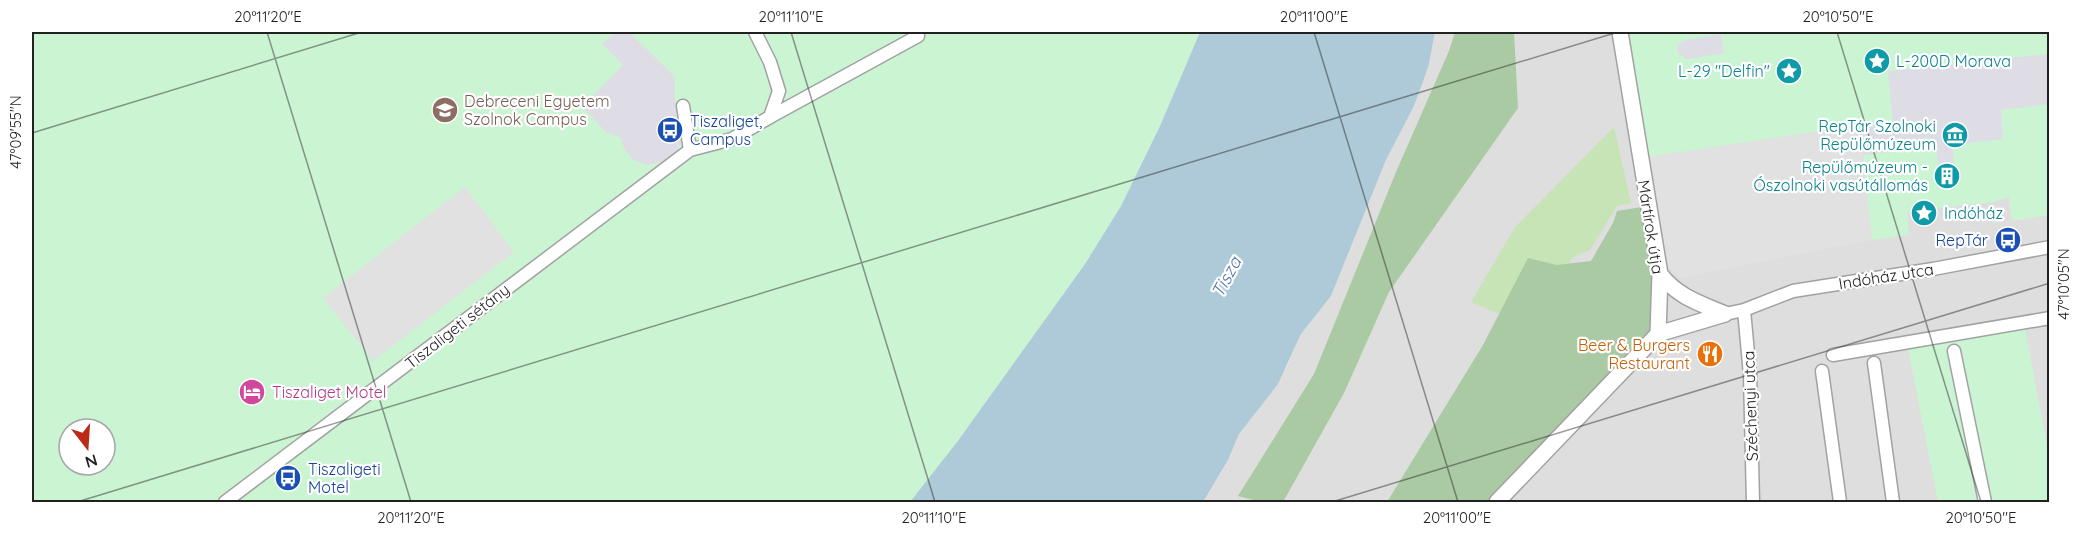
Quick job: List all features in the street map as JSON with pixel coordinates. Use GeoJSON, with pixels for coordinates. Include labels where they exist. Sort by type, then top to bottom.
{"type":"FeatureCollection","features":[{"type":"Feature","properties":{"kind":"street"},"geometry":{"type":"LineString","coordinates":[[755,32],[770,62],[779,91],[770,117]]}},
{"type":"Feature","properties":{"kind":"street","name":"Mártírok útja"},"geometry":{"type":"LineString","coordinates":[[1620,32],[1660,274],[1658,334]]}},
{"type":"Feature","properties":{"kind":"street","name":"Tiszaligeti sétány"},"geometry":{"type":"LineString","coordinates":[[225,502],[690,150],[732,139],[918,36]]}},
{"type":"Feature","properties":{"kind":"street"},"geometry":{"type":"LineString","coordinates":[[683,106],[690,150]]}},
{"type":"Feature","properties":{"kind":"street","name":"Indóház utca"},"geometry":{"type":"LineString","coordinates":[[1725,314],[1744,310],[1793,291],[1857,279],[1933,269],[2049,247]]}},
{"type":"Feature","properties":{"kind":"street"},"geometry":{"type":"LineString","coordinates":[[1660,274],[1670,287],[1686,298],[1725,314]]}},
{"type":"Feature","properties":{"kind":"street","name":"Széchenyi utca"},"geometry":{"type":"LineString","coordinates":[[1744,310],[1750,375],[1753,502]]}},
{"type":"Feature","properties":{"kind":"street"},"geometry":{"type":"LineString","coordinates":[[1497,502],[1658,334],[1725,314]]}},
{"type":"Feature","properties":{"kind":"street"},"geometry":{"type":"LineString","coordinates":[[1833,355],[2049,318]]}},
{"type":"Feature","properties":{"kind":"street"},"geometry":{"type":"LineString","coordinates":[[1954,351],[1985,502]]}},
{"type":"Feature","properties":{"kind":"street"},"geometry":{"type":"LineString","coordinates":[[1874,363],[1893,502]]}},
{"type":"Feature","properties":{"kind":"street"},"geometry":{"type":"LineString","coordinates":[[1822,372],[1840,502]]}},
{"type":"Feature","properties":{"kind":"shaded area"},"geometry":{"type":"Polygon","coordinates":[[[616,32],[629,32],[675,77],[675,106],[681,127],[681,142],[676,153],[662,162],[648,165],[633,160],[624,149],[621,138],[606,132],[582,107],[623,65],[602,44],[616,32]]]}},
{"type":"Feature","properties":{"kind":"shaded area"},"geometry":{"type":"Polygon","coordinates":[[[1435,32],[2049,32],[2049,502],[1203,502],[1228,460],[1239,434],[1286,368],[1301,334],[1331,296],[1386,160],[1414,106],[1429,64],[1435,32]]]}},
{"type":"Feature","properties":{"kind":"shaded area"},"geometry":{"type":"Polygon","coordinates":[[[1721,34],[1724,53],[1687,59],[1678,54],[1677,46],[1685,40],[1721,34]]]}},
{"type":"Feature","properties":{"kind":"shaded area"},"geometry":{"type":"Polygon","coordinates":[[[2049,54],[2049,104],[2001,110],[2003,139],[1952,145],[1954,162],[1938,164],[1936,147],[1863,155],[1860,128],[1893,124],[1888,71],[2049,54]]]}},
{"type":"Feature","properties":{"kind":"shaded area"},"geometry":{"type":"Polygon","coordinates":[[[1860,125],[1872,240],[1680,278],[1664,263],[1648,157],[1860,125]]]}},
{"type":"Feature","properties":{"kind":"shaded area"},"geometry":{"type":"Polygon","coordinates":[[[465,187],[514,252],[373,361],[323,298],[465,187]]]}},
{"type":"Feature","properties":{"kind":"green space"},"geometry":{"type":"Polygon","coordinates":[[[32,32],[1200,32],[1160,126],[1121,206],[1085,264],[957,442],[910,502],[32,502],[32,32]]]}},
{"type":"Feature","properties":{"kind":"green space"},"geometry":{"type":"Polygon","coordinates":[[[1455,32],[1514,32],[1518,108],[1389,292],[1344,393],[1283,502],[1261,502],[1238,496],[1314,374],[1455,32]]]}},
{"type":"Feature","properties":{"kind":"green space","name":"RepTár Szolnoki Repülőmúzeum"},"geometry":{"type":"Polygon","coordinates":[[[1628,32],[2049,32],[2049,215],[2012,221],[2009,197],[1993,202],[1907,211],[1909,235],[1872,240],[1860,125],[1648,157],[1628,32]]]}},
{"type":"Feature","properties":{"kind":"green space"},"geometry":{"type":"Polygon","coordinates":[[[1614,127],[1631,203],[1617,206],[1590,250],[1573,257],[1544,304],[1502,315],[1471,302],[1515,227],[1614,127]]]}},
{"type":"Feature","properties":{"kind":"green space"},"geometry":{"type":"Polygon","coordinates":[[[1648,206],[1658,334],[1490,502],[1387,502],[1483,345],[1528,258],[1557,265],[1591,261],[1613,223],[1617,211],[1648,206]]]}},
{"type":"Feature","properties":{"kind":"green space"},"geometry":{"type":"Polygon","coordinates":[[[2024,323],[2049,457],[2049,501],[1938,502],[1907,343],[2024,323]]]}},
{"type":"Feature","properties":{"kind":"water","name":"Tisza"},"geometry":{"type":"Polygon","coordinates":[[[1200,32],[1435,32],[1429,64],[1414,106],[1386,160],[1331,296],[1301,334],[1278,384],[1239,434],[1228,460],[1203,502],[910,502],[957,442],[1085,264],[1121,206],[1160,126],[1200,32]]]}},
{"type":"Feature","properties":{"kind":"place","name":"L-200D Morava"},"geometry":{"type":"Point","coordinates":[1877,61]}},
{"type":"Feature","properties":{"kind":"place","name":"L-29 \"Delfin\""},"geometry":{"type":"Point","coordinates":[1789,71]}},
{"type":"Feature","properties":{"kind":"place","name":"Debreceni Egyetem Szolnok Campus"},"geometry":{"type":"Point","coordinates":[445,110]}},
{"type":"Feature","properties":{"kind":"place","name":"Tiszaliget, Campus"},"geometry":{"type":"Point","coordinates":[670,130]}},
{"type":"Feature","properties":{"kind":"place","name":"RepTár Szolnoki Repülőmúzeum"},"geometry":{"type":"Point","coordinates":[1955,135]}},
{"type":"Feature","properties":{"kind":"place","name":"Repülőmúzeum - Ószolnoki vasútállomás"},"geometry":{"type":"Point","coordinates":[1947,176]}},
{"type":"Feature","properties":{"kind":"place","name":"Indóház"},"geometry":{"type":"Point","coordinates":[1924,213]}},
{"type":"Feature","properties":{"kind":"place","name":"RepTár"},"geometry":{"type":"Point","coordinates":[2008,240]}},
{"type":"Feature","properties":{"kind":"place","name":"Beer & Burgers Restaurant"},"geometry":{"type":"Point","coordinates":[1710,354]}},
{"type":"Feature","properties":{"kind":"place","name":"Tiszaliget Motel"},"geometry":{"type":"Point","coordinates":[252,392]}},
{"type":"Feature","properties":{"kind":"place","name":"Tiszaligeti Motel"},"geometry":{"type":"Point","coordinates":[288,478]}}]}
